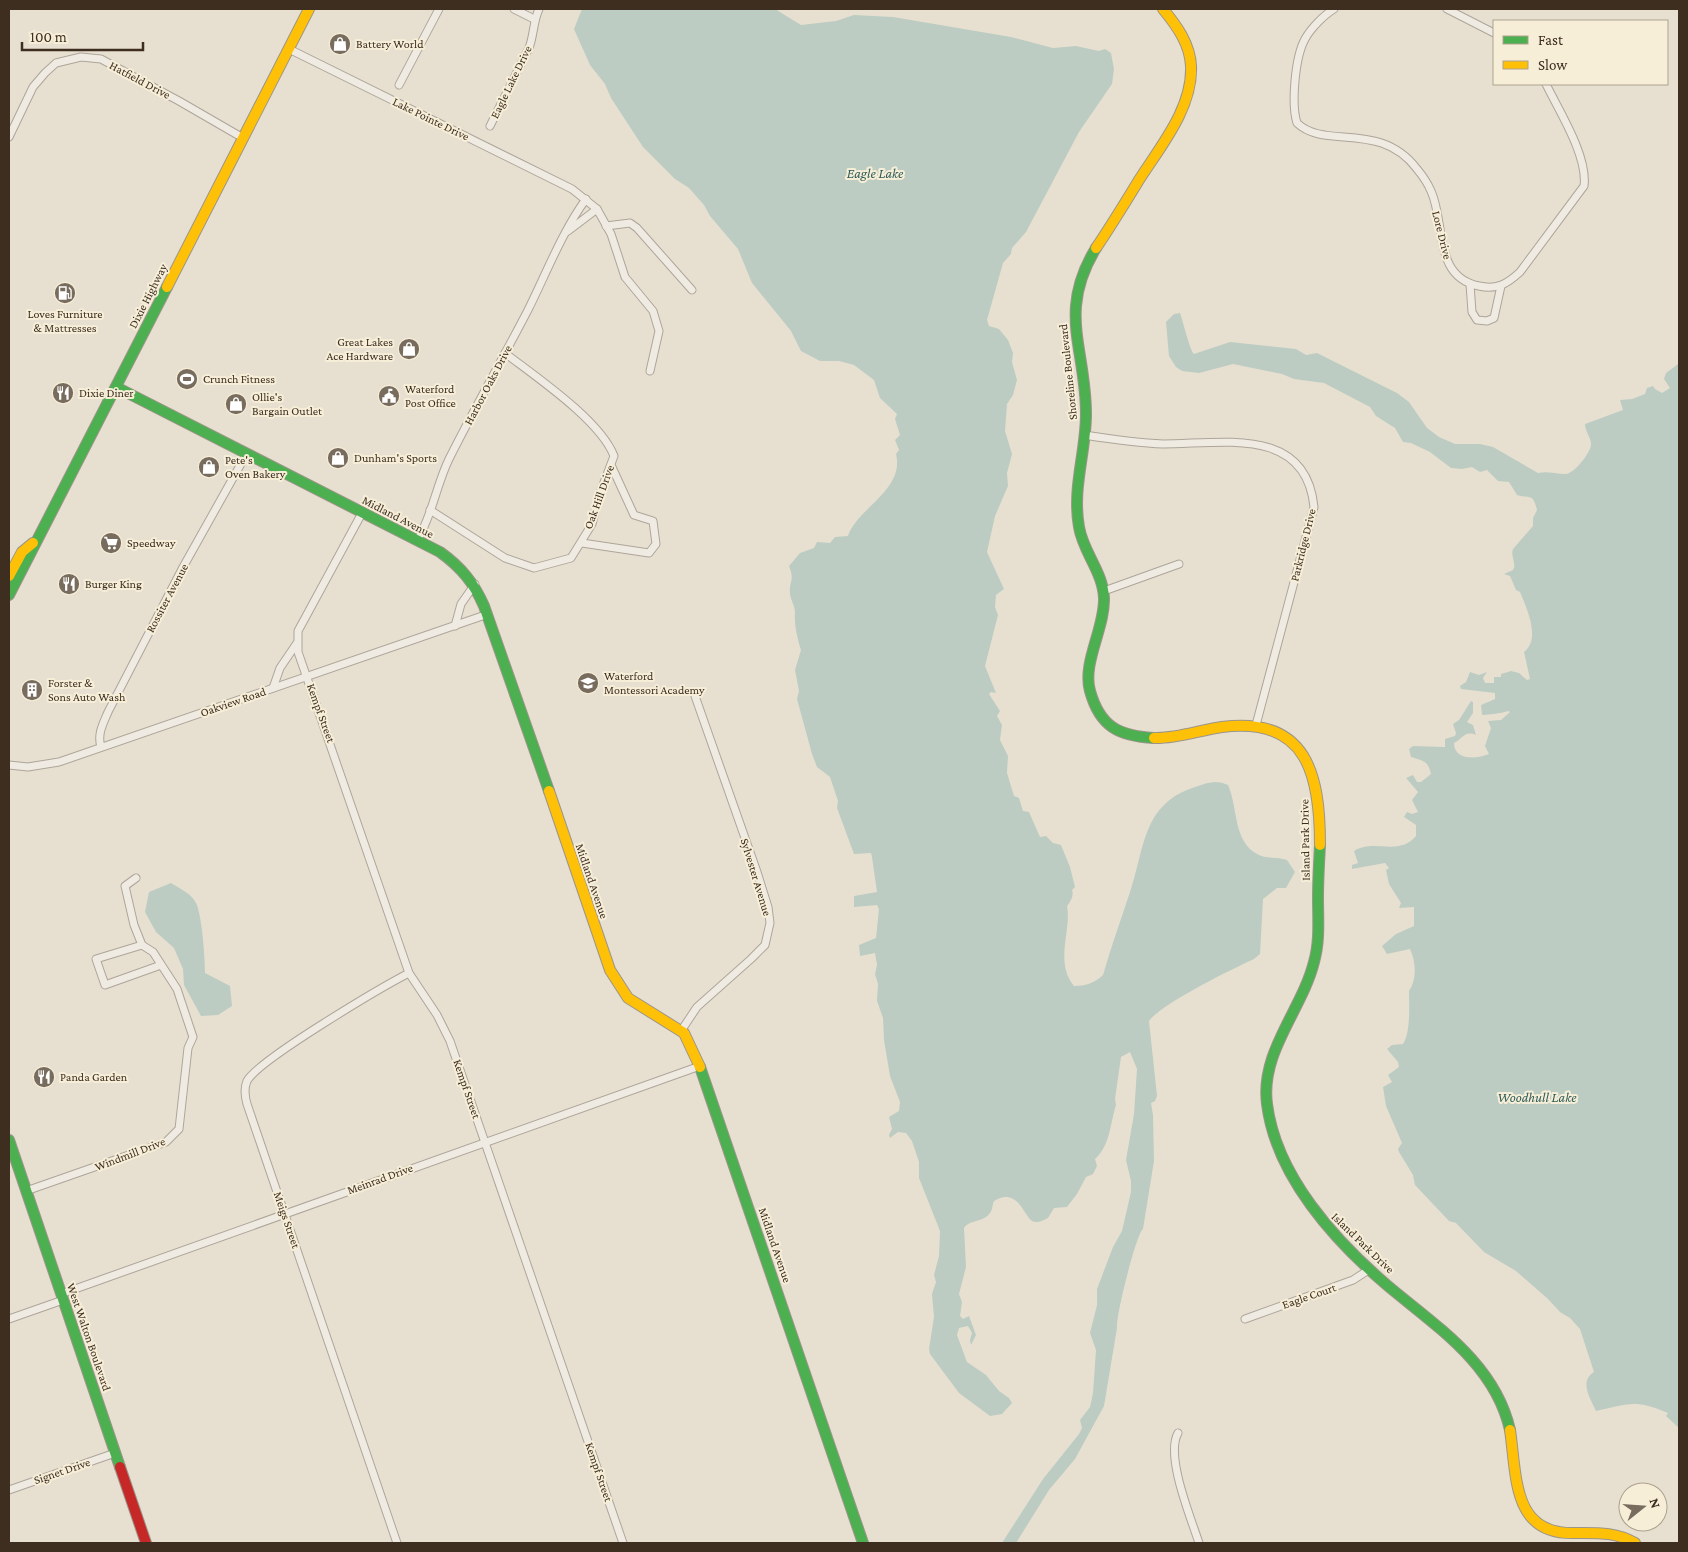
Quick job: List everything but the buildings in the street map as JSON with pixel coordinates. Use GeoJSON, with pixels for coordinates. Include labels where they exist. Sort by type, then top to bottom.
{"type":"FeatureCollection","features":[{"type":"Feature","properties":{"kind":"street","name":"Dixie Highway"},"geometry":{"type":"LineString","coordinates":[[9,595],[310,9]]}},
{"type":"Feature","properties":{"kind":"street"},"geometry":{"type":"LineString","coordinates":[[399,85],[438,9]]}},
{"type":"Feature","properties":{"kind":"street"},"geometry":{"type":"LineString","coordinates":[[514,9],[534,19]]}},
{"type":"Feature","properties":{"kind":"street","name":"Eagle Lake Drive"},"geometry":{"type":"LineString","coordinates":[[490,126],[529,48],[534,19],[539,9]]}},
{"type":"Feature","properties":{"kind":"street","name":"Shoreline Boulevard"},"geometry":{"type":"LineString","coordinates":[[1163,9],[1176,23],[1184,39],[1191,74],[1189,94],[1176,124],[1101,240],[1081,275],[1076,291],[1075,324],[1086,420],[1076,490],[1079,529],[1100,577],[1104,591],[1104,622],[1089,670],[1088,681],[1098,711],[1108,724],[1133,738],[1158,740],[1229,725],[1256,725]]}},
{"type":"Feature","properties":{"kind":"street","name":"Lore Drive"},"geometry":{"type":"LineString","coordinates":[[1334,9],[1305,40],[1294,96],[1297,123],[1312,132],[1364,137],[1388,145],[1405,155],[1432,192],[1450,268],[1470,284],[1494,288],[1501,286]]}},
{"type":"Feature","properties":{"kind":"street"},"geometry":{"type":"LineString","coordinates":[[1447,9],[1493,32]]}},
{"type":"Feature","properties":{"kind":"street","name":"Lake Pointe Drive"},"geometry":{"type":"LineString","coordinates":[[288,49],[572,189],[586,199],[597,209],[606,226],[626,277],[648,303],[657,322],[658,343],[650,371]]}},
{"type":"Feature","properties":{"kind":"street","name":"Hatfield Drive"},"geometry":{"type":"LineString","coordinates":[[9,137],[33,87],[45,73],[56,64],[81,57],[101,59],[179,100],[243,138]]}},
{"type":"Feature","properties":{"kind":"street"},"geometry":{"type":"LineString","coordinates":[[1470,284],[1472,312],[1477,320],[1487,321],[1494,318],[1501,286],[1507,284],[1520,272],[1584,186],[1586,176],[1579,154],[1546,85]]}},
{"type":"Feature","properties":{"kind":"street","name":"Harbor Oaks Drive"},"geometry":{"type":"LineString","coordinates":[[417,541],[449,459],[568,232],[573,216],[586,199]]}},
{"type":"Feature","properties":{"kind":"street"},"geometry":{"type":"LineString","coordinates":[[568,232],[597,209]]}},
{"type":"Feature","properties":{"kind":"street"},"geometry":{"type":"LineString","coordinates":[[606,226],[630,223],[637,228],[692,290]]}},
{"type":"Feature","properties":{"kind":"street","name":"Oak Hill Drive"},"geometry":{"type":"LineString","coordinates":[[430,510],[505,558],[534,568],[571,558],[592,524],[600,493],[614,456],[610,444],[548,386],[505,353]]}},
{"type":"Feature","properties":{"kind":"street","name":"Midland Avenue"},"geometry":{"type":"LineString","coordinates":[[116,387],[458,563],[475,584],[488,614],[610,970],[628,998],[681,1031],[692,1046],[863,1543]]}},
{"type":"Feature","properties":{"kind":"street","name":"Parkridge Drive"},"geometry":{"type":"LineString","coordinates":[[1084,435],[1152,444],[1250,442],[1288,455],[1306,478],[1314,507],[1256,725]]}},
{"type":"Feature","properties":{"kind":"street","name":"Rossiter Avenue"},"geometry":{"type":"LineString","coordinates":[[101,747],[99,740],[100,728],[182,569],[247,453]]}},
{"type":"Feature","properties":{"kind":"street"},"geometry":{"type":"LineString","coordinates":[[582,543],[649,553],[656,544],[653,521],[634,515],[611,465]]}},
{"type":"Feature","properties":{"kind":"street"},"geometry":{"type":"LineString","coordinates":[[273,688],[280,668],[297,642],[298,631],[362,513]]}},
{"type":"Feature","properties":{"kind":"street"},"geometry":{"type":"LineString","coordinates":[[9,576],[22,552],[37,541]]}},
{"type":"Feature","properties":{"kind":"street"},"geometry":{"type":"LineString","coordinates":[[1104,591],[1179,564]]}},
{"type":"Feature","properties":{"kind":"street"},"geometry":{"type":"LineString","coordinates":[[455,626],[461,604],[475,584]]}},
{"type":"Feature","properties":{"kind":"street","name":"Oakview Road"},"geometry":{"type":"LineString","coordinates":[[9,765],[42,766],[488,614]]}},
{"type":"Feature","properties":{"kind":"street","name":"Kempf Street"},"geometry":{"type":"LineString","coordinates":[[297,642],[298,652],[410,973],[450,1040],[623,1543]]}},
{"type":"Feature","properties":{"kind":"street","name":"Sylvester Avenue"},"geometry":{"type":"LineString","coordinates":[[681,1031],[697,1007],[752,960],[765,945],[770,924],[768,907],[757,872],[694,696]]}},
{"type":"Feature","properties":{"kind":"street","name":"Island Park Drive"},"geometry":{"type":"LineString","coordinates":[[1256,725],[1285,735],[1297,744],[1307,760],[1316,788],[1319,830],[1318,946],[1306,989],[1289,1018],[1270,1064],[1266,1094],[1268,1110],[1279,1146],[1300,1190],[1324,1223],[1370,1269],[1455,1342],[1486,1376],[1507,1416],[1516,1480],[1533,1521],[1543,1529],[1554,1533],[1611,1532],[1626,1536],[1636,1543]]}},
{"type":"Feature","properties":{"kind":"street"},"geometry":{"type":"LineString","coordinates":[[136,878],[125,886],[134,925],[142,945],[96,960],[105,985],[161,965]]}},
{"type":"Feature","properties":{"kind":"street","name":"Windmill Drive"},"geometry":{"type":"LineString","coordinates":[[26,1191],[166,1142],[179,1129],[188,1048],[193,1037],[177,989],[153,952],[142,945]]}},
{"type":"Feature","properties":{"kind":"street","name":"Meigs Street"},"geometry":{"type":"LineString","coordinates":[[397,1543],[286,1213],[247,1104],[245,1089],[247,1081],[264,1064],[326,1023],[410,973]]}},
{"type":"Feature","properties":{"kind":"street","name":"Meinrad Drive"},"geometry":{"type":"LineString","coordinates":[[9,1318],[286,1213],[700,1066]]}},
{"type":"Feature","properties":{"kind":"street","name":"West Walton Boulevard"},"geometry":{"type":"LineString","coordinates":[[9,1144],[146,1543]]}},
{"type":"Feature","properties":{"kind":"street","name":"Eagle Court"},"geometry":{"type":"LineString","coordinates":[[1245,1319],[1353,1280],[1370,1269]]}},
{"type":"Feature","properties":{"kind":"street"},"geometry":{"type":"LineString","coordinates":[[1178,1433],[1174,1448],[1180,1489],[1199,1543]]}},
{"type":"Feature","properties":{"kind":"street","name":"Signet Drive"},"geometry":{"type":"LineString","coordinates":[[9,1490],[115,1453]]}},
{"type":"Feature","properties":{"kind":"water","name":"Eagle Lake"},"geometry":{"type":"Polygon","coordinates":[[[582,9],[775,9],[801,25],[836,21],[854,15],[893,17],[1011,37],[1053,48],[1076,46],[1099,51],[1105,49],[1111,53],[1114,69],[1112,84],[1079,132],[1026,232],[1012,248],[1011,254],[1003,263],[987,320],[989,326],[999,329],[1008,340],[1013,353],[1012,362],[1017,380],[1013,395],[1007,404],[1005,431],[1012,454],[1007,473],[1008,486],[995,516],[987,552],[1004,589],[996,595],[995,607],[998,615],[985,666],[996,693],[991,692],[989,694],[1000,711],[997,716],[1002,725],[1000,740],[1008,756],[1007,773],[1014,796],[1019,798],[1023,811],[1029,812],[1040,837],[1046,836],[1053,843],[1061,845],[1070,867],[1075,887],[1072,890],[1072,898],[1067,906],[1068,915],[1064,956],[1068,977],[1074,986],[1090,984],[1103,975],[1148,829],[1155,816],[1165,804],[1178,795],[1212,782],[1228,785],[1240,832],[1249,848],[1260,856],[1287,860],[1295,872],[1286,888],[1277,888],[1263,899],[1260,954],[1167,1006],[1149,1021],[1157,1096],[1155,1101],[1151,1103],[1154,1161],[1143,1229],[1136,1244],[1123,1291],[1104,1406],[1075,1459],[1049,1490],[1016,1543],[1002,1543],[1043,1479],[1079,1434],[1082,1428],[1080,1420],[1090,1407],[1093,1393],[1096,1350],[1090,1333],[1097,1305],[1097,1289],[1113,1247],[1122,1231],[1131,1192],[1131,1181],[1126,1160],[1134,1114],[1137,1069],[1130,1052],[1121,1057],[1115,1099],[1116,1105],[1107,1141],[1095,1159],[1097,1166],[1093,1174],[1086,1177],[1067,1207],[1054,1208],[1048,1218],[1034,1222],[1014,1200],[1009,1197],[1002,1197],[994,1201],[991,1212],[987,1216],[970,1223],[964,1228],[966,1267],[959,1294],[962,1302],[960,1316],[963,1319],[969,1316],[976,1335],[971,1345],[972,1333],[968,1326],[959,1328],[957,1335],[967,1362],[986,1375],[1012,1403],[1002,1414],[990,1416],[959,1393],[930,1354],[929,1349],[934,1317],[932,1294],[936,1282],[934,1275],[939,1256],[940,1231],[919,1178],[919,1162],[912,1141],[906,1133],[898,1132],[890,1138],[889,1135],[892,1129],[889,1117],[899,1111],[900,1102],[890,1076],[884,1040],[883,1018],[877,1001],[878,984],[875,974],[877,965],[875,953],[860,956],[859,945],[876,938],[879,909],[877,905],[854,907],[854,896],[877,892],[872,857],[871,853],[854,854],[837,808],[838,801],[830,777],[817,767],[812,754],[797,699],[799,691],[795,670],[801,650],[796,631],[795,610],[790,595],[792,578],[789,566],[800,553],[814,548],[817,542],[830,543],[835,537],[848,536],[860,517],[887,489],[897,467],[896,454],[899,450],[895,440],[900,435],[895,419],[897,414],[880,398],[874,380],[854,365],[839,361],[820,361],[801,351],[791,331],[752,283],[738,249],[689,188],[675,179],[643,147],[611,98],[605,84],[590,65],[574,29],[582,9]]]}},
{"type":"Feature","properties":{"kind":"water","name":"Woodhull Lake"},"geometry":{"type":"Polygon","coordinates":[[[1180,313],[1194,354],[1230,342],[1296,349],[1306,355],[1317,353],[1397,393],[1409,402],[1427,428],[1439,437],[1455,444],[1480,444],[1493,447],[1538,473],[1565,474],[1573,471],[1585,457],[1590,447],[1591,443],[1585,424],[1623,410],[1620,400],[1632,399],[1645,394],[1647,388],[1653,386],[1662,393],[1670,388],[1664,379],[1666,373],[1678,364],[1679,353],[1679,1428],[1666,1416],[1668,1413],[1639,1404],[1596,1411],[1586,1385],[1587,1380],[1594,1372],[1580,1329],[1516,1271],[1484,1252],[1456,1223],[1449,1221],[1415,1185],[1413,1175],[1398,1149],[1402,1143],[1386,1106],[1383,1087],[1392,1082],[1388,1075],[1399,1067],[1398,1062],[1387,1049],[1392,1045],[1403,1044],[1406,1039],[1409,1018],[1409,991],[1412,986],[1415,970],[1414,959],[1410,949],[1387,954],[1382,946],[1396,934],[1414,926],[1414,907],[1399,908],[1401,903],[1389,884],[1386,870],[1389,868],[1385,863],[1352,869],[1352,865],[1358,863],[1354,851],[1370,846],[1394,847],[1409,842],[1416,836],[1416,825],[1404,817],[1407,812],[1412,814],[1418,812],[1412,800],[1418,792],[1406,778],[1413,775],[1417,782],[1421,782],[1431,774],[1425,762],[1411,757],[1409,749],[1413,746],[1445,747],[1445,739],[1455,736],[1453,724],[1459,720],[1471,701],[1473,702],[1473,713],[1467,722],[1473,725],[1476,735],[1469,734],[1464,736],[1454,743],[1455,749],[1462,756],[1467,757],[1489,754],[1485,746],[1491,728],[1488,721],[1501,720],[1510,712],[1482,715],[1481,705],[1495,699],[1495,693],[1461,689],[1460,686],[1466,682],[1470,672],[1479,675],[1487,672],[1483,678],[1485,683],[1494,683],[1494,677],[1501,677],[1501,674],[1511,671],[1519,673],[1527,680],[1530,679],[1524,652],[1532,640],[1531,624],[1520,592],[1516,590],[1510,576],[1504,574],[1513,570],[1513,549],[1533,526],[1533,518],[1537,510],[1534,501],[1530,497],[1517,495],[1509,482],[1498,481],[1487,470],[1480,472],[1472,467],[1462,469],[1451,468],[1430,452],[1411,443],[1403,442],[1395,428],[1376,416],[1370,407],[1324,383],[1294,379],[1282,374],[1233,364],[1199,373],[1182,371],[1176,367],[1169,356],[1166,322],[1174,314],[1180,313]]]}},
{"type":"Feature","properties":{"kind":"water"},"geometry":{"type":"Polygon","coordinates":[[[171,883],[188,894],[196,903],[204,947],[205,973],[230,986],[232,1006],[218,1015],[201,1016],[184,985],[183,969],[174,948],[156,932],[145,912],[149,892],[171,883]]]}},
{"type":"Feature","properties":{"kind":"traffic: fast"},"geometry":{"type":"LineString","coordinates":[[1096,248],[1084,271],[1078,292],[1076,311],[1076,330],[1085,391],[1086,414],[1078,484],[1077,513],[1081,536],[1100,579],[1104,598],[1088,680],[1094,703],[1105,721],[1121,732],[1154,738]]}},
{"type":"Feature","properties":{"kind":"traffic: fast"},"geometry":{"type":"LineString","coordinates":[[9,595],[167,287]]}},
{"type":"Feature","properties":{"kind":"traffic: fast"},"geometry":{"type":"LineString","coordinates":[[116,387],[440,552],[454,564],[466,576],[484,606],[549,791]]}},
{"type":"Feature","properties":{"kind":"traffic: fast"},"geometry":{"type":"LineString","coordinates":[[1320,845],[1316,954],[1308,980],[1283,1032],[1270,1067],[1267,1085],[1267,1104],[1273,1131],[1282,1156],[1295,1181],[1329,1228],[1368,1268],[1444,1332],[1478,1366],[1492,1385],[1510,1430]]}},
{"type":"Feature","properties":{"kind":"traffic: fast"},"geometry":{"type":"LineString","coordinates":[[700,1067],[863,1543]]}},
{"type":"Feature","properties":{"kind":"traffic: fast"},"geometry":{"type":"LineString","coordinates":[[9,1140],[120,1467]]}},
{"type":"Feature","properties":{"kind":"traffic: slow"},"geometry":{"type":"LineString","coordinates":[[167,287],[309,9]]}},
{"type":"Feature","properties":{"kind":"traffic: slow"},"geometry":{"type":"LineString","coordinates":[[1096,248],[1165,141],[1187,97],[1191,66],[1188,50],[1178,29],[1163,9]]}},
{"type":"Feature","properties":{"kind":"traffic: slow"},"geometry":{"type":"LineString","coordinates":[[9,576],[22,552],[33,543]]}},
{"type":"Feature","properties":{"kind":"traffic: slow"},"geometry":{"type":"LineString","coordinates":[[1154,738],[1179,736],[1222,727],[1251,726],[1274,731],[1291,741],[1303,756],[1312,774],[1317,796],[1320,845]]}},
{"type":"Feature","properties":{"kind":"traffic: slow"},"geometry":{"type":"LineString","coordinates":[[549,791],[610,970],[628,998],[684,1033],[700,1067]]}},
{"type":"Feature","properties":{"kind":"traffic: slow"},"geometry":{"type":"LineString","coordinates":[[1510,1430],[1517,1484],[1522,1500],[1529,1514],[1540,1525],[1555,1531],[1614,1535],[1635,1543]]}},
{"type":"Feature","properties":{"kind":"traffic: jam"},"geometry":{"type":"LineString","coordinates":[[120,1467],[146,1543]]}},
{"type":"Feature","properties":{"kind":"place","name":"Battery World"},"geometry":{"type":"Point","coordinates":[340,44]}},
{"type":"Feature","properties":{"kind":"place","name":"Loves Furniture & Mattresses"},"geometry":{"type":"Point","coordinates":[65,293]}},
{"type":"Feature","properties":{"kind":"place","name":"Great Lakes Ace Hardware"},"geometry":{"type":"Point","coordinates":[409,349]}},
{"type":"Feature","properties":{"kind":"place","name":"Crunch Fitness"},"geometry":{"type":"Point","coordinates":[187,379]}},
{"type":"Feature","properties":{"kind":"place","name":"Dixie Diner"},"geometry":{"type":"Point","coordinates":[63,393]}},
{"type":"Feature","properties":{"kind":"place","name":"Waterford Post Office"},"geometry":{"type":"Point","coordinates":[389,396]}},
{"type":"Feature","properties":{"kind":"place","name":"Ollie's Bargain Outlet"},"geometry":{"type":"Point","coordinates":[236,404]}},
{"type":"Feature","properties":{"kind":"place","name":"Dunham's Sports"},"geometry":{"type":"Point","coordinates":[338,458]}},
{"type":"Feature","properties":{"kind":"place","name":"Pete's Oven Bakery"},"geometry":{"type":"Point","coordinates":[209,467]}},
{"type":"Feature","properties":{"kind":"place","name":"Speedway"},"geometry":{"type":"Point","coordinates":[111,543]}},
{"type":"Feature","properties":{"kind":"place","name":"Burger King"},"geometry":{"type":"Point","coordinates":[69,584]}},
{"type":"Feature","properties":{"kind":"place","name":"Waterford Montessori Academy"},"geometry":{"type":"Point","coordinates":[588,683]}},
{"type":"Feature","properties":{"kind":"place","name":"Forster & Sons Auto Wash"},"geometry":{"type":"Point","coordinates":[32,690]}},
{"type":"Feature","properties":{"kind":"place","name":"Panda Garden"},"geometry":{"type":"Point","coordinates":[44,1077]}}]}
